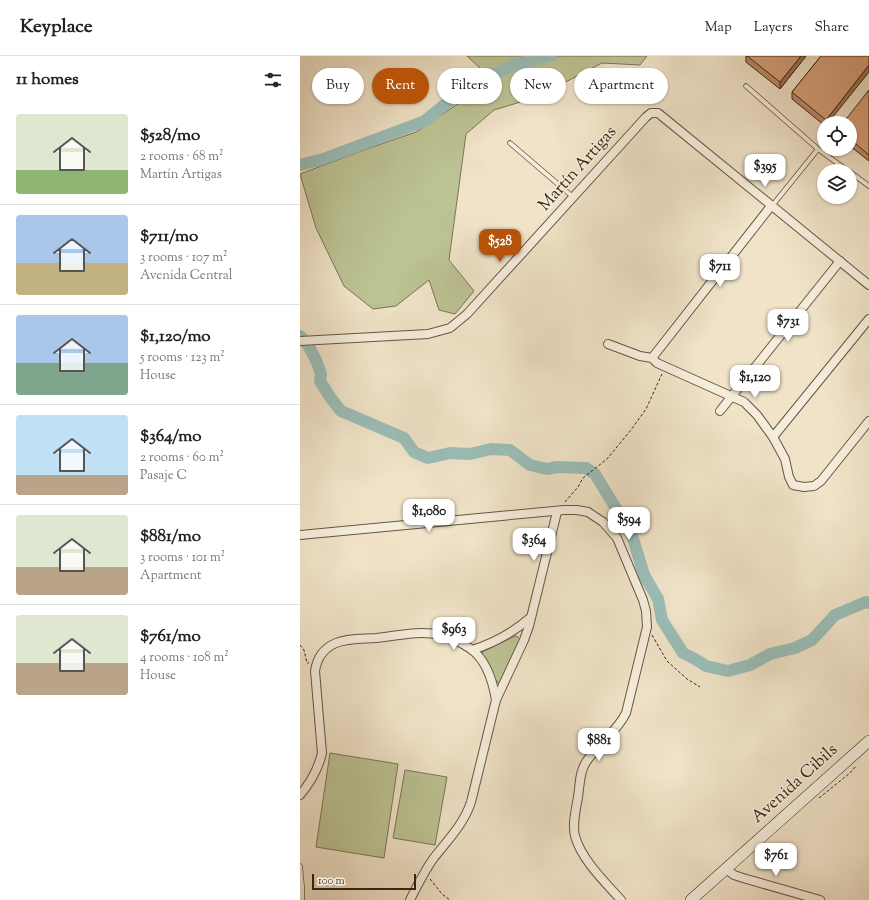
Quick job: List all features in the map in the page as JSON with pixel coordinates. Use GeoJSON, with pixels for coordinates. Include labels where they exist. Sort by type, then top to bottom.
{"type":"FeatureCollection","features":[{"type":"Feature","properties":{"kind":"street","name":"Martín Artigas"},"geometry":{"type":"LineString","coordinates":[[300,341],[428,334],[450,328],[467,314],[652,112],[658,113],[771,206]]}},
{"type":"Feature","properties":{"kind":"street"},"geometry":{"type":"LineString","coordinates":[[652,358],[771,206],[869,285]]}},
{"type":"Feature","properties":{"kind":"street"},"geometry":{"type":"LineString","coordinates":[[720,411],[840,261]]}},
{"type":"Feature","properties":{"kind":"street"},"geometry":{"type":"LineString","coordinates":[[773,437],[869,320]]}},
{"type":"Feature","properties":{"kind":"street"},"geometry":{"type":"LineString","coordinates":[[608,344],[640,356],[652,358],[657,363],[744,402],[757,415],[773,437],[785,459],[789,477],[793,485],[804,488],[814,486],[821,481],[869,421]]}},
{"type":"Feature","properties":{"kind":"street"},"geometry":{"type":"LineString","coordinates":[[300,535],[539,512],[577,510],[588,512],[603,522],[617,538],[643,600],[646,611],[647,627],[626,713],[619,725],[586,761],[581,773],[574,835],[580,850],[620,900]]}},
{"type":"Feature","properties":{"kind":"street"},"geometry":{"type":"LineString","coordinates":[[410,900],[426,872],[468,812],[496,700],[524,640],[557,512]]}},
{"type":"Feature","properties":{"kind":"street"},"geometry":{"type":"LineString","coordinates":[[472,650],[506,636],[531,617]]}},
{"type":"Feature","properties":{"kind":"street"},"geometry":{"type":"LineString","coordinates":[[300,795],[314,777],[320,764],[322,753],[316,671],[317,662],[322,654],[336,643],[351,640],[412,634],[427,633],[440,635],[460,643],[472,650],[483,663],[487,671],[494,689],[496,700]]}},
{"type":"Feature","properties":{"kind":"street","name":"Avenida Cibils"},"geometry":{"type":"LineString","coordinates":[[691,900],[869,741]]}},
{"type":"Feature","properties":{"kind":"street"},"geometry":{"type":"LineString","coordinates":[[726,869],[734,875],[742,878],[820,900]]}},
{"type":"Feature","properties":{"kind":"lane"},"geometry":{"type":"LineString","coordinates":[[746,86],[817,148]]}},
{"type":"Feature","properties":{"kind":"lane"},"geometry":{"type":"LineString","coordinates":[[510,143],[573,197]]}},
{"type":"Feature","properties":{"kind":"lane"},"geometry":{"type":"LineString","coordinates":[[771,206],[817,150]]}},
{"type":"Feature","properties":{"kind":"lane"},"geometry":{"type":"LineString","coordinates":[[827,156],[838,164]]}},
{"type":"Feature","properties":{"kind":"lane"},"geometry":{"type":"LineString","coordinates":[[857,178],[869,186]]}},
{"type":"Feature","properties":{"kind":"lane"},"geometry":{"type":"LineString","coordinates":[[300,866],[302,900]]}},
{"type":"Feature","properties":{"kind":"path"},"geometry":{"type":"LineString","coordinates":[[557,512],[578,487],[583,478],[607,459],[631,430],[646,409],[665,366]]}},
{"type":"Feature","properties":{"kind":"path"},"geometry":{"type":"LineString","coordinates":[[647,627],[667,661],[687,679],[700,687]]}},
{"type":"Feature","properties":{"kind":"path"},"geometry":{"type":"LineString","coordinates":[[300,645],[304,650],[307,663],[317,662]]}},
{"type":"Feature","properties":{"kind":"path"},"geometry":{"type":"LineString","coordinates":[[426,872],[442,894],[450,900]]}},
{"type":"Feature","properties":{"kind":"green space"},"geometry":{"type":"Polygon","coordinates":[[[467,56],[647,56],[640,65],[602,63],[592,68],[574,68],[574,78],[566,82],[566,68],[510,68],[510,104],[514,104],[494,110],[466,134],[449,260],[474,291],[455,314],[439,310],[429,280],[396,306],[373,309],[344,286],[316,228],[300,174],[416,132],[458,104],[502,104],[502,68],[480,68],[467,56]]]}},
{"type":"Feature","properties":{"kind":"green space"},"geometry":{"type":"Polygon","coordinates":[[[517,636],[520,640],[501,683],[499,683],[493,678],[488,669],[482,652],[517,636]]]}},
{"type":"Feature","properties":{"kind":"green space"},"geometry":{"type":"Polygon","coordinates":[[[330,753],[398,764],[384,858],[316,847],[330,753]]]}},
{"type":"Feature","properties":{"kind":"green space"},"geometry":{"type":"Polygon","coordinates":[[[405,770],[447,777],[435,845],[393,838],[405,770]]]}},
{"type":"Feature","properties":{"kind":"building"},"geometry":{"type":"Polygon","coordinates":[[[747,56],[801,56],[780,82],[747,56]]]}},
{"type":"Feature","properties":{"kind":"building"},"geometry":{"type":"Polygon","coordinates":[[[821,56],[869,56],[869,65],[829,116],[821,116],[792,92],[821,56]]]}},
{"type":"Feature","properties":{"kind":"building"},"geometry":{"type":"Polygon","coordinates":[[[869,90],[869,155],[857,145],[857,116],[849,116],[869,90]]]}},
{"type":"Feature","properties":{"kind":"waterway"},"geometry":{"type":"LineString","coordinates":[[300,165],[323,159],[425,121],[465,88],[516,64],[550,56]]}},
{"type":"Feature","properties":{"kind":"waterway"},"geometry":{"type":"LineString","coordinates":[[300,336],[308,345],[316,360],[321,374],[320,381],[341,411],[404,438],[414,452],[428,458],[450,453],[470,454],[491,449],[510,450],[530,465],[547,469],[557,467],[586,468],[595,474],[632,535],[644,575],[658,599],[662,620],[683,653],[706,666],[728,671],[750,665],[770,654],[795,648],[812,640],[835,615],[866,602],[869,603]]}}]}
